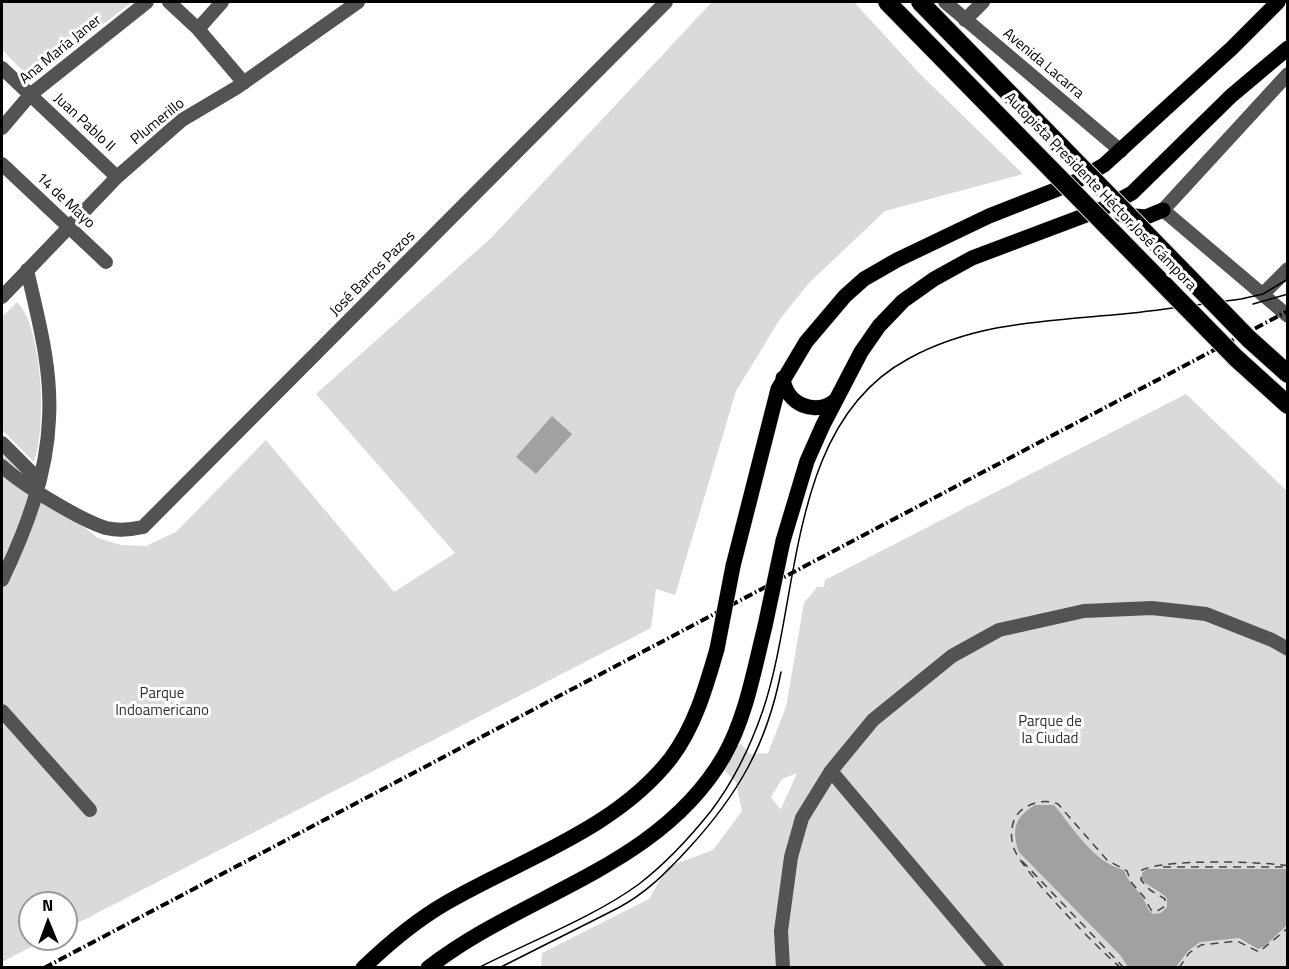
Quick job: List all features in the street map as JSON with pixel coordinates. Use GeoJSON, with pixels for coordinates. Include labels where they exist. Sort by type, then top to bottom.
{"type":"FeatureCollection","features":[{"type":"Feature","properties":{"kind":"highway","name":"Autopista Presidente Héctor José Cámpora"},"geometry":{"type":"LineString","coordinates":[[887,2],[1236,358],[1287,405]]}},
{"type":"Feature","properties":{"kind":"highway","name":"Autopista Presidente Héctor José Cámpora"},"geometry":{"type":"LineString","coordinates":[[920,2],[1287,374]]}},
{"type":"Feature","properties":{"kind":"main road"},"geometry":{"type":"LineString","coordinates":[[363,968],[389,943],[426,916],[580,832],[635,795],[672,756],[689,729],[717,649],[769,416],[783,378],[825,318],[864,279],[880,268],[989,216],[1072,183],[1121,152],[1278,2]]}},
{"type":"Feature","properties":{"kind":"main road"},"geometry":{"type":"LineString","coordinates":[[428,968],[474,936],[618,859],[644,842],[687,804],[724,755],[738,725],[765,626],[783,541],[807,461],[861,352],[879,326],[911,295],[972,258],[1102,209],[1125,197],[1145,183],[1231,96],[1287,48]]}},
{"type":"Feature","properties":{"kind":"main road"},"geometry":{"type":"LineString","coordinates":[[1102,209],[1126,216],[1146,217],[1164,210]]}},
{"type":"Feature","properties":{"kind":"main road"},"geometry":{"type":"LineString","coordinates":[[783,378],[790,396],[805,407],[819,408],[836,400]]}},
{"type":"Feature","properties":{"kind":"street","name":"Ana María Janer"},"geometry":{"type":"LineString","coordinates":[[2,128],[30,95],[147,2]]}},
{"type":"Feature","properties":{"kind":"street"},"geometry":{"type":"LineString","coordinates":[[170,2],[198,29],[244,83]]}},
{"type":"Feature","properties":{"kind":"street"},"geometry":{"type":"LineString","coordinates":[[198,29],[222,2]]}},
{"type":"Feature","properties":{"kind":"street","name":"Plumerillo"},"geometry":{"type":"LineString","coordinates":[[2,297],[117,177],[182,120],[244,83],[358,2]]}},
{"type":"Feature","properties":{"kind":"street","name":"José Barros Pazos"},"geometry":{"type":"LineString","coordinates":[[38,485],[87,519],[105,527],[126,531],[143,526],[156,516],[666,2]]}},
{"type":"Feature","properties":{"kind":"street","name":"Avenida Lacarra"},"geometry":{"type":"LineString","coordinates":[[945,2],[1121,152]]}},
{"type":"Feature","properties":{"kind":"street"},"geometry":{"type":"LineString","coordinates":[[965,20],[983,2]]}},
{"type":"Feature","properties":{"kind":"street","name":"Juan Pablo II"},"geometry":{"type":"LineString","coordinates":[[2,68],[117,177]]}},
{"type":"Feature","properties":{"kind":"street"},"geometry":{"type":"LineString","coordinates":[[1287,74],[1164,210],[1287,316]]}},
{"type":"Feature","properties":{"kind":"street","name":"14 de Mayo"},"geometry":{"type":"LineString","coordinates":[[2,164],[106,262]]}},
{"type":"Feature","properties":{"kind":"street"},"geometry":{"type":"LineString","coordinates":[[1263,294],[1287,269]]}},
{"type":"Feature","properties":{"kind":"street"},"geometry":{"type":"LineString","coordinates":[[2,580],[23,535],[38,485],[50,419],[45,347],[27,270]]}},
{"type":"Feature","properties":{"kind":"street"},"geometry":{"type":"LineString","coordinates":[[1263,294],[1287,283]]}},
{"type":"Feature","properties":{"kind":"street"},"geometry":{"type":"LineString","coordinates":[[2,443],[38,485]]}},
{"type":"Feature","properties":{"kind":"street"},"geometry":{"type":"LineString","coordinates":[[2,466],[19,483],[38,485]]}},
{"type":"Feature","properties":{"kind":"street"},"geometry":{"type":"LineString","coordinates":[[783,968],[781,931],[791,857],[802,818],[831,771],[873,720],[903,693],[952,656],[999,630],[1084,611],[1152,608],[1206,614],[1272,640],[1287,649]]}},
{"type":"Feature","properties":{"kind":"street"},"geometry":{"type":"LineString","coordinates":[[2,711],[90,810]]}},
{"type":"Feature","properties":{"kind":"street"},"geometry":{"type":"LineString","coordinates":[[831,771],[997,968]]}},
{"type":"Feature","properties":{"kind":"green space"},"geometry":{"type":"Polygon","coordinates":[[[2,2],[132,2],[36,76],[24,72],[2,50],[2,2]]]}},
{"type":"Feature","properties":{"kind":"green space","name":"Parque Indoamericano"},"geometry":{"type":"Polygon","coordinates":[[[712,2],[854,2],[920,74],[1023,174],[885,211],[809,283],[780,319],[736,391],[675,595],[656,589],[651,628],[78,923],[78,891],[18,891],[18,951],[23,951],[2,962],[2,443],[37,491],[98,538],[121,545],[146,546],[176,532],[266,440],[394,592],[455,553],[316,394],[491,238],[712,2]]]}},
{"type":"Feature","properties":{"kind":"green space"},"geometry":{"type":"Polygon","coordinates":[[[17,302],[26,315],[32,333],[40,379],[40,426],[34,462],[2,430],[2,317],[17,302]]]}},
{"type":"Feature","properties":{"kind":"green space","name":"Parque de la Ciudad"},"geometry":{"type":"Polygon","coordinates":[[[1186,394],[1287,491],[1287,967],[541,968],[542,953],[649,899],[667,867],[713,850],[742,811],[736,782],[724,770],[731,749],[741,744],[750,754],[768,753],[786,707],[804,603],[817,587],[824,587],[825,580],[1186,394]],[[797,773],[782,779],[771,797],[781,809],[797,773]]]}},
{"type":"Feature","properties":{"kind":"shaded area"},"geometry":{"type":"Polygon","coordinates":[[[552,416],[572,434],[536,474],[516,457],[552,416]]]}},
{"type":"Feature","properties":{"kind":"shaded area"},"geometry":{"type":"Polygon","coordinates":[[[1035,805],[1054,805],[1094,852],[1113,866],[1124,870],[1153,914],[1161,913],[1167,907],[1167,898],[1142,880],[1142,873],[1147,869],[1287,869],[1287,925],[1265,946],[1258,949],[1239,938],[1200,942],[1188,951],[1176,967],[1128,967],[1121,956],[1019,852],[1015,831],[1019,819],[1035,805]]]}},
{"type":"Feature","properties":{"kind":"ferry route"},"geometry":{"type":"LineString","coordinates":[[1121,968],[1048,894],[1015,851],[1011,834],[1013,823],[1019,813],[1027,807],[1044,802],[1058,804],[1107,860],[1127,871],[1131,882],[1144,897],[1151,910],[1156,912],[1165,906],[1165,899],[1150,890],[1141,880],[1142,870],[1153,866],[1236,862],[1288,866]]}},
{"type":"Feature","properties":{"kind":"ferry route"},"geometry":{"type":"LineString","coordinates":[[1022,861],[1124,968]]}},
{"type":"Feature","properties":{"kind":"ferry route"},"geometry":{"type":"LineString","coordinates":[[1163,867],[1287,867]]}},
{"type":"Feature","properties":{"kind":"ferry route"},"geometry":{"type":"LineString","coordinates":[[1179,968],[1189,953],[1201,945],[1237,941],[1259,952],[1288,928]]}},
{"type":"Feature","properties":{"kind":"tram line"},"geometry":{"type":"LineString","coordinates":[[478,968],[622,896],[658,868],[719,800],[741,763],[763,710],[775,665],[804,516],[819,469],[840,425],[869,388],[908,359],[959,337],[1013,325],[1241,299],[1263,294],[1288,279]]}},
{"type":"Feature","properties":{"kind":"tram line"},"geometry":{"type":"LineString","coordinates":[[1253,304],[1288,294]]}},
{"type":"Feature","properties":{"kind":"tram line"},"geometry":{"type":"LineString","coordinates":[[499,968],[638,896],[680,858],[722,809],[748,767],[768,722],[781,672]]}},
{"type":"Feature","properties":{"kind":"railway"},"geometry":{"type":"LineString","coordinates":[[44,968],[1288,311]]}}]}
